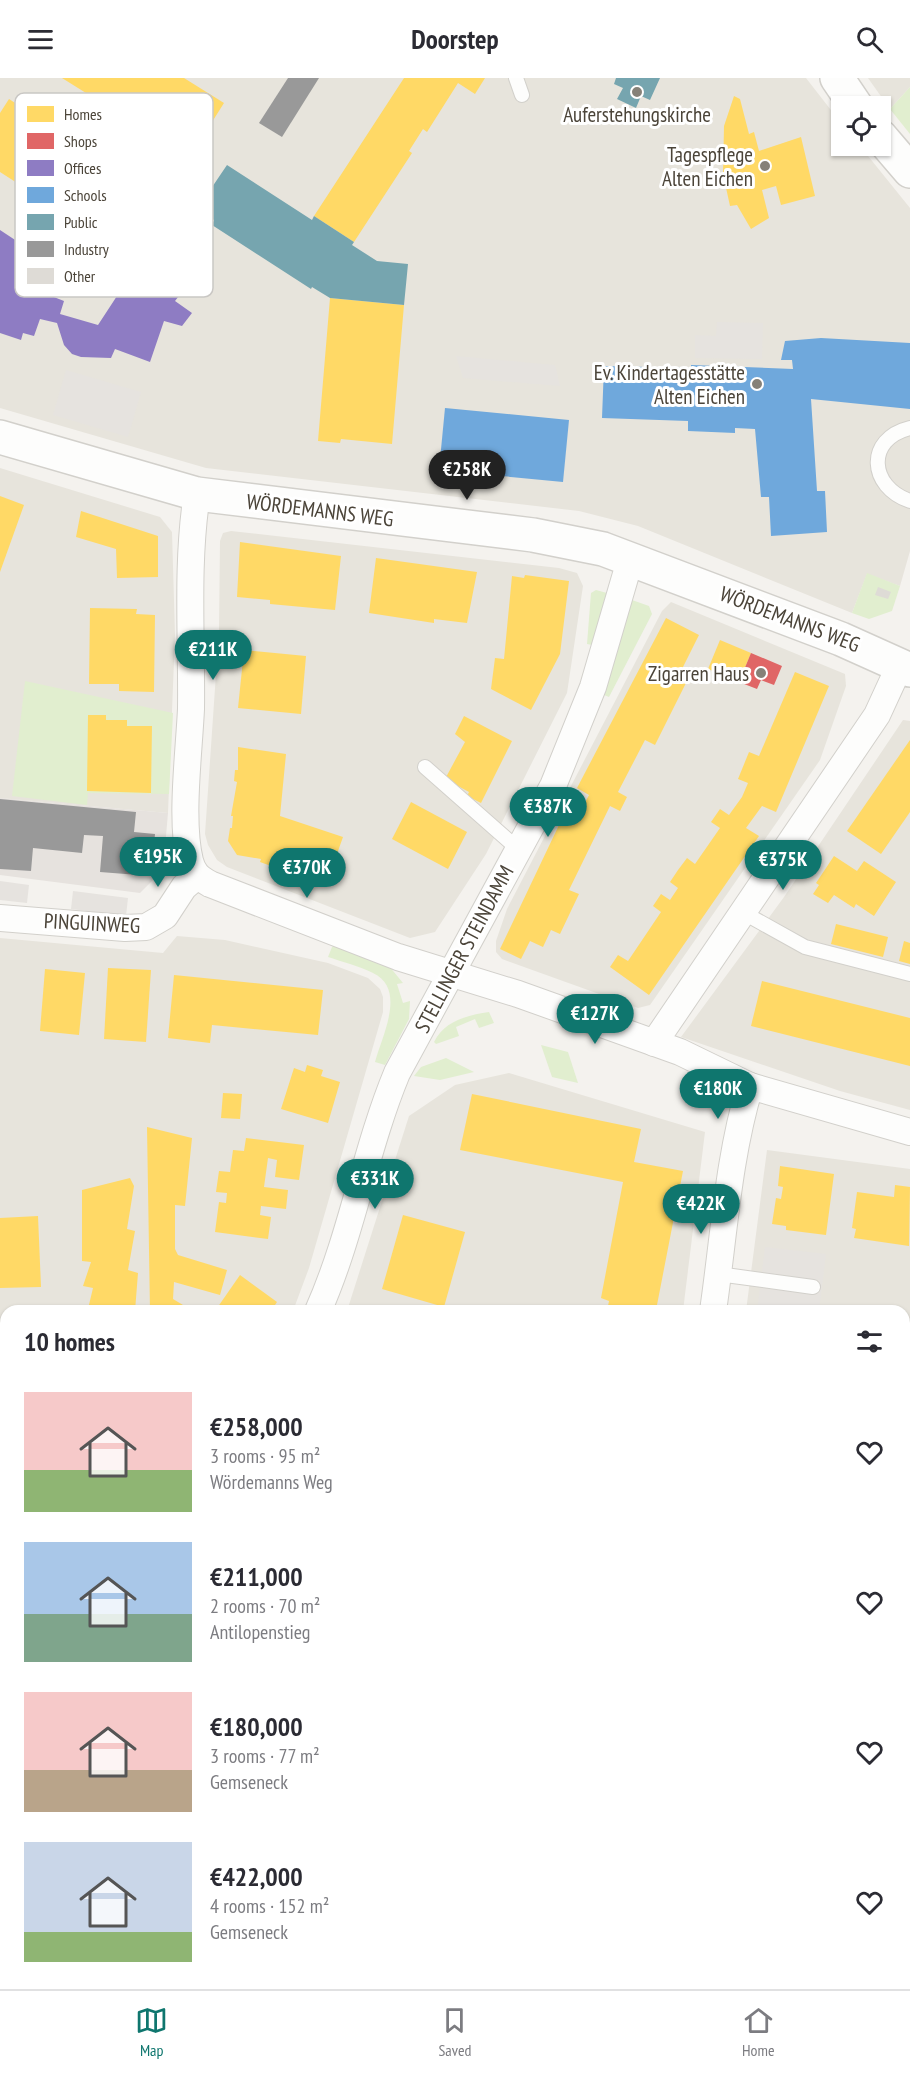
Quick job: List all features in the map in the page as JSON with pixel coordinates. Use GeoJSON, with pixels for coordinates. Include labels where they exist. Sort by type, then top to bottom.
{"type":"FeatureCollection","features":[{"type":"Feature","properties":{"kind":"street"},"geometry":{"type":"LineString","coordinates":[[837,78],[849,96]]}},
{"type":"Feature","properties":{"kind":"street"},"geometry":{"type":"LineString","coordinates":[[891,149],[910,171]]}},
{"type":"Feature","properties":{"kind":"street","name":"WÖRDEMANNS WEG"},"geometry":{"type":"LineString","coordinates":[[0,437],[197,494],[574,542],[631,557],[859,646],[907,659]]}},
{"type":"Feature","properties":{"kind":"street"},"geometry":{"type":"LineString","coordinates":[[197,494],[192,537],[188,784],[188,846],[190,861],[197,876],[210,884],[398,957],[518,994],[654,1043],[750,1086],[910,1132]]}},
{"type":"Feature","properties":{"kind":"street","name":"STELLINGER STEINDAMM"},"geometry":{"type":"LineString","coordinates":[[320,1305],[331,1279],[389,1092],[552,786],[575,736],[593,687],[631,557]]}},
{"type":"Feature","properties":{"kind":"street"},"geometry":{"type":"LineString","coordinates":[[654,1043],[877,715],[907,659]]}},
{"type":"Feature","properties":{"kind":"street","name":"PINGUINWEG"},"geometry":{"type":"LineString","coordinates":[[0,918],[125,928],[147,927],[165,916],[184,887],[197,876]]}},
{"type":"Feature","properties":{"kind":"street"},"geometry":{"type":"LineString","coordinates":[[713,1305],[732,1165],[750,1086]]}},
{"type":"Feature","properties":{"kind":"lane"},"geometry":{"type":"LineString","coordinates":[[516,78],[522,95]]}},
{"type":"Feature","properties":{"kind":"lane"},"geometry":{"type":"LineString","coordinates":[[910,428],[890,436],[877,460],[882,481],[888,490],[910,501]]}},
{"type":"Feature","properties":{"kind":"lane"},"geometry":{"type":"LineString","coordinates":[[425,768],[517,849]]}},
{"type":"Feature","properties":{"kind":"lane"},"geometry":{"type":"LineString","coordinates":[[742,912],[805,947],[910,974]]}},
{"type":"Feature","properties":{"kind":"lane"},"geometry":{"type":"LineString","coordinates":[[718,1274],[813,1287]]}},
{"type":"Feature","properties":{"kind":"shaded area"},"geometry":{"type":"Polygon","coordinates":[[[0,78],[806,78],[831,110],[831,156],[868,156],[910,208],[910,551],[900,586],[867,574],[852,613],[638,526],[579,511],[206,468],[0,408],[0,78]]]}},
{"type":"Feature","properties":{"kind":"shaded area"},"geometry":{"type":"Polygon","coordinates":[[[868,78],[910,78],[910,87],[891,108],[891,96],[881,96],[868,78]]]}},
{"type":"Feature","properties":{"kind":"shaded area"},"geometry":{"type":"Polygon","coordinates":[[[717,322],[763,323],[762,359],[695,358],[695,335],[716,336],[717,322]]]}},
{"type":"Feature","properties":{"kind":"shaded area"},"geometry":{"type":"Polygon","coordinates":[[[456,356],[555,365],[560,386],[463,378],[456,356]]]}},
{"type":"Feature","properties":{"kind":"shaded area"},"geometry":{"type":"Polygon","coordinates":[[[66,370],[141,392],[128,437],[53,415],[66,370]]]}},
{"type":"Feature","properties":{"kind":"shaded area"},"geometry":{"type":"Polygon","coordinates":[[[0,468],[160,517],[172,532],[175,635],[168,813],[0,798],[0,468]]]}},
{"type":"Feature","properties":{"kind":"shaded area"},"geometry":{"type":"Polygon","coordinates":[[[231,531],[559,568],[577,573],[583,586],[567,693],[486,854],[435,932],[410,938],[227,867],[217,860],[208,845],[205,834],[219,630],[220,541],[223,533],[231,531]]]}},
{"type":"Feature","properties":{"kind":"shaded area"},"geometry":{"type":"Polygon","coordinates":[[[671,602],[845,674],[846,686],[820,760],[650,1005],[638,1008],[502,959],[496,952],[496,941],[507,909],[662,611],[671,602]]]}},
{"type":"Feature","properties":{"kind":"shaded area"},"geometry":{"type":"Polygon","coordinates":[[[903,720],[910,721],[910,1110],[840,1091],[681,1037],[784,897],[903,720]]]}},
{"type":"Feature","properties":{"kind":"shaded area"},"geometry":{"type":"Polygon","coordinates":[[[0,798],[168,813],[163,870],[140,893],[0,875],[0,798]]]}},
{"type":"Feature","properties":{"kind":"shaded area"},"geometry":{"type":"Polygon","coordinates":[[[0,881],[29,885],[27,903],[0,900],[0,881]]]}},
{"type":"Feature","properties":{"kind":"shaded area"},"geometry":{"type":"Polygon","coordinates":[[[73,891],[128,898],[126,916],[71,909],[73,891]]]}},
{"type":"Feature","properties":{"kind":"shaded area"},"geometry":{"type":"Polygon","coordinates":[[[177,936],[225,940],[328,963],[368,978],[380,989],[383,997],[383,1012],[309,1268],[295,1305],[0,1305],[0,938],[163,953],[177,936]]]}},
{"type":"Feature","properties":{"kind":"shaded area"},"geometry":{"type":"Polygon","coordinates":[[[509,1073],[705,1132],[684,1305],[349,1305],[409,1116],[455,1085],[509,1073]]]}},
{"type":"Feature","properties":{"kind":"shaded area"},"geometry":{"type":"Polygon","coordinates":[[[767,1150],[910,1169],[910,1305],[747,1305],[767,1150]]]}},
{"type":"Feature","properties":{"kind":"shaded area"},"geometry":{"type":"Polygon","coordinates":[[[765,1247],[826,1254],[820,1305],[758,1305],[765,1247]]]}},
{"type":"Feature","properties":{"kind":"green space"},"geometry":{"type":"Polygon","coordinates":[[[910,87],[910,134],[891,110],[910,87]]]}},
{"type":"Feature","properties":{"kind":"green space"},"geometry":{"type":"Polygon","coordinates":[[[867,573],[900,586],[892,611],[869,619],[852,613],[867,573]]]}},
{"type":"Feature","properties":{"kind":"green space"},"geometry":{"type":"Polygon","coordinates":[[[596,590],[607,593],[592,645],[587,644],[591,593],[596,590]]]}},
{"type":"Feature","properties":{"kind":"green space"},"geometry":{"type":"Polygon","coordinates":[[[632,600],[649,606],[652,614],[609,697],[604,695],[632,600]]]}},
{"type":"Feature","properties":{"kind":"green space"},"geometry":{"type":"Polygon","coordinates":[[[25,681],[173,713],[169,794],[88,793],[87,805],[12,796],[25,681]]]}},
{"type":"Feature","properties":{"kind":"green space"},"geometry":{"type":"Polygon","coordinates":[[[335,945],[389,966],[403,983],[397,984],[403,1003],[410,1001],[409,1019],[385,1065],[375,1062],[389,1014],[389,990],[383,980],[373,973],[328,957],[335,945]]]}},
{"type":"Feature","properties":{"kind":"green space"},"geometry":{"type":"Polygon","coordinates":[[[489,1012],[494,1023],[479,1028],[475,1019],[456,1027],[459,1036],[436,1044],[434,1042],[444,1029],[457,1020],[489,1012]]]}},
{"type":"Feature","properties":{"kind":"green space"},"geometry":{"type":"Polygon","coordinates":[[[541,1045],[568,1052],[578,1083],[552,1077],[541,1045]]]}},
{"type":"Feature","properties":{"kind":"green space"},"geometry":{"type":"Polygon","coordinates":[[[446,1058],[474,1072],[440,1080],[414,1076],[421,1067],[446,1058]]]}},
{"type":"Feature","properties":{"kind":"building: Homes"},"geometry":{"type":"Polygon","coordinates":[[[62,78],[184,78],[208,93],[86,93],[62,78]]]}},
{"type":"Feature","properties":{"kind":"building: Homes"},"geometry":{"type":"Polygon","coordinates":[[[404,78],[485,78],[475,94],[458,83],[427,132],[423,129],[409,151],[412,153],[354,242],[314,216],[404,78]]]}},
{"type":"Feature","properties":{"kind":"building: Homes"},"geometry":{"type":"Polygon","coordinates":[[[213,96],[224,103],[213,120],[213,96]]]}},
{"type":"Feature","properties":{"kind":"building: Homes","name":"Tagespflege Alten Eichen"},"geometry":{"type":"Polygon","coordinates":[[[734,96],[740,99],[749,134],[754,132],[759,151],[801,137],[815,196],[781,205],[776,186],[762,190],[769,218],[751,229],[737,205],[730,206],[723,174],[724,126],[734,96]]]}},
{"type":"Feature","properties":{"kind":"building: Homes"},"geometry":{"type":"Polygon","coordinates":[[[9,99],[15,103],[15,182],[0,172],[0,113],[9,99]]]}},
{"type":"Feature","properties":{"kind":"building: Homes"},"geometry":{"type":"Polygon","coordinates":[[[330,298],[404,305],[392,444],[341,439],[340,443],[318,441],[330,298]]]}},
{"type":"Feature","properties":{"kind":"building: Homes"},"geometry":{"type":"Polygon","coordinates":[[[0,496],[24,505],[0,572],[0,496]]]}},
{"type":"Feature","properties":{"kind":"building: Homes"},"geometry":{"type":"Polygon","coordinates":[[[81,511],[158,536],[158,577],[117,578],[116,549],[76,537],[81,511]]]}},
{"type":"Feature","properties":{"kind":"building: Homes"},"geometry":{"type":"Polygon","coordinates":[[[240,542],[341,556],[335,610],[270,604],[270,600],[237,597],[240,542]]]}},
{"type":"Feature","properties":{"kind":"building: Homes"},"geometry":{"type":"Polygon","coordinates":[[[376,558],[477,572],[467,623],[434,619],[434,623],[369,613],[376,558]]]}},
{"type":"Feature","properties":{"kind":"building: Homes"},"geometry":{"type":"Polygon","coordinates":[[[525,575],[569,581],[560,654],[531,710],[491,689],[495,658],[504,659],[512,576],[524,578],[525,575]]]}},
{"type":"Feature","properties":{"kind":"building: Homes"},"geometry":{"type":"Polygon","coordinates":[[[90,608],[137,609],[136,614],[155,615],[154,692],[119,691],[119,684],[89,684],[90,608]]]}},
{"type":"Feature","properties":{"kind":"building: Homes"},"geometry":{"type":"Polygon","coordinates":[[[666,618],[699,635],[679,675],[688,679],[655,745],[645,740],[618,792],[627,797],[620,811],[610,806],[569,890],[579,894],[560,934],[551,930],[543,947],[530,941],[521,959],[500,949],[568,806],[580,812],[589,795],[577,788],[666,618]]]}},
{"type":"Feature","properties":{"kind":"building: Homes"},"geometry":{"type":"Polygon","coordinates":[[[720,640],[751,653],[739,682],[708,669],[720,640]]]}},
{"type":"Feature","properties":{"kind":"building: Homes"},"geometry":{"type":"Polygon","coordinates":[[[244,650],[306,656],[301,714],[238,708],[244,650]]]}},
{"type":"Feature","properties":{"kind":"building: Homes"},"geometry":{"type":"Polygon","coordinates":[[[795,672],[829,686],[776,812],[762,806],[746,828],[759,836],[649,995],[610,967],[618,955],[628,961],[661,912],[653,906],[661,894],[670,900],[678,888],[670,882],[678,870],[687,858],[695,864],[720,828],[711,822],[720,809],[729,815],[742,797],[748,783],[738,779],[749,752],[759,756],[795,672]]]}},
{"type":"Feature","properties":{"kind":"building: Homes"},"geometry":{"type":"Polygon","coordinates":[[[88,715],[106,715],[106,720],[127,720],[127,726],[152,726],[151,793],[87,791],[88,715]]]}},
{"type":"Feature","properties":{"kind":"building: Homes"},"geometry":{"type":"Polygon","coordinates":[[[464,716],[512,741],[481,803],[467,796],[469,792],[445,779],[465,742],[455,734],[464,716]]]}},
{"type":"Feature","properties":{"kind":"building: Homes"},"geometry":{"type":"Polygon","coordinates":[[[910,740],[910,812],[881,854],[847,831],[910,740]]]}},
{"type":"Feature","properties":{"kind":"building: Homes"},"geometry":{"type":"Polygon","coordinates":[[[238,747],[286,754],[280,816],[343,837],[326,885],[315,881],[316,878],[293,874],[294,871],[284,867],[282,870],[260,862],[261,859],[237,855],[228,841],[230,828],[232,828],[233,816],[231,816],[237,782],[234,781],[235,770],[238,770],[238,747]]]}},
{"type":"Feature","properties":{"kind":"building: Homes"},"geometry":{"type":"Polygon","coordinates":[[[411,802],[467,832],[448,869],[392,839],[411,802]]]}},
{"type":"Feature","properties":{"kind":"building: Homes"},"geometry":{"type":"Polygon","coordinates":[[[834,856],[857,871],[864,861],[896,882],[874,916],[856,904],[854,908],[834,895],[828,903],[813,894],[819,885],[816,883],[834,856]]]}},
{"type":"Feature","properties":{"kind":"building: Homes"},"geometry":{"type":"Polygon","coordinates":[[[836,924],[888,937],[883,957],[831,944],[836,924]]]}},
{"type":"Feature","properties":{"kind":"building: Homes"},"geometry":{"type":"Polygon","coordinates":[[[904,941],[910,943],[910,964],[899,961],[904,941]]]}},
{"type":"Feature","properties":{"kind":"building: Homes"},"geometry":{"type":"Polygon","coordinates":[[[108,968],[151,970],[146,1042],[104,1039],[108,968]]]}},
{"type":"Feature","properties":{"kind":"building: Homes"},"geometry":{"type":"Polygon","coordinates":[[[45,969],[85,973],[79,1035],[40,1031],[45,969]]]}},
{"type":"Feature","properties":{"kind":"building: Homes"},"geometry":{"type":"Polygon","coordinates":[[[174,975],[323,990],[318,1035],[212,1025],[210,1043],[168,1038],[174,975]]]}},
{"type":"Feature","properties":{"kind":"building: Homes"},"geometry":{"type":"Polygon","coordinates":[[[762,981],[910,1018],[910,1066],[751,1026],[762,981]]]}},
{"type":"Feature","properties":{"kind":"building: Homes"},"geometry":{"type":"Polygon","coordinates":[[[307,1065],[323,1070],[321,1076],[340,1082],[328,1123],[281,1109],[294,1068],[305,1072],[307,1065]]]}},
{"type":"Feature","properties":{"kind":"building: Homes"},"geometry":{"type":"Polygon","coordinates":[[[223,1093],[242,1094],[240,1119],[221,1118],[223,1093]]]}},
{"type":"Feature","properties":{"kind":"building: Homes"},"geometry":{"type":"Polygon","coordinates":[[[472,1094],[641,1129],[634,1162],[683,1171],[657,1305],[608,1305],[609,1301],[601,1298],[623,1182],[460,1150],[472,1094]]]}},
{"type":"Feature","properties":{"kind":"building: Homes"},"geometry":{"type":"Polygon","coordinates":[[[147,1127],[192,1138],[185,1206],[175,1205],[175,1249],[178,1255],[227,1270],[220,1295],[174,1282],[173,1299],[183,1305],[150,1305],[147,1127]]]}},
{"type":"Feature","properties":{"kind":"building: Homes"},"geometry":{"type":"Polygon","coordinates":[[[246,1138],[304,1145],[299,1180],[275,1177],[277,1160],[268,1158],[264,1187],[288,1190],[286,1209],[261,1206],[260,1215],[271,1217],[268,1239],[215,1232],[219,1202],[226,1203],[227,1193],[216,1192],[219,1171],[230,1172],[233,1150],[244,1151],[246,1138]]]}},
{"type":"Feature","properties":{"kind":"building: Homes"},"geometry":{"type":"Polygon","coordinates":[[[780,1166],[834,1174],[826,1235],[786,1230],[786,1226],[772,1224],[776,1198],[781,1199],[783,1187],[778,1186],[780,1166]]]}},
{"type":"Feature","properties":{"kind":"building: Homes"},"geometry":{"type":"Polygon","coordinates":[[[130,1178],[134,1186],[127,1229],[135,1231],[128,1270],[138,1273],[135,1305],[89,1305],[93,1288],[83,1286],[91,1262],[82,1261],[82,1190],[130,1178]]]}},
{"type":"Feature","properties":{"kind":"building: Homes"},"geometry":{"type":"Polygon","coordinates":[[[895,1185],[910,1187],[909,1246],[854,1238],[856,1229],[852,1228],[857,1192],[894,1197],[895,1185]]]}},
{"type":"Feature","properties":{"kind":"building: Homes"},"geometry":{"type":"Polygon","coordinates":[[[403,1215],[465,1232],[445,1305],[437,1305],[382,1289],[403,1215]]]}},
{"type":"Feature","properties":{"kind":"building: Homes"},"geometry":{"type":"Polygon","coordinates":[[[38,1216],[41,1287],[0,1288],[0,1218],[38,1216]]]}},
{"type":"Feature","properties":{"kind":"building: Homes"},"geometry":{"type":"Polygon","coordinates":[[[240,1275],[277,1302],[275,1305],[219,1305],[240,1275]]]}},
{"type":"Feature","properties":{"kind":"building: Shops","name":"Zigarren Haus"},"geometry":{"type":"Polygon","coordinates":[[[751,653],[782,666],[774,685],[761,680],[757,689],[739,682],[751,653]]]}},
{"type":"Feature","properties":{"kind":"building: Offices"},"geometry":{"type":"Polygon","coordinates":[[[0,230],[15,240],[15,297],[54,297],[64,301],[60,314],[98,325],[116,297],[178,297],[175,301],[192,313],[182,326],[164,321],[150,362],[115,349],[111,358],[81,357],[72,354],[64,345],[57,323],[40,319],[34,336],[23,333],[21,340],[0,333],[0,230]]]}},
{"type":"Feature","properties":{"kind":"building: Schools","name":"Ev. Kindertagesstätte Alten Eichen"},"geometry":{"type":"Polygon","coordinates":[[[821,338],[910,343],[910,409],[811,399],[817,491],[825,491],[827,532],[771,536],[769,497],[761,497],[755,429],[735,428],[735,433],[688,431],[688,421],[602,418],[604,366],[691,368],[691,365],[793,369],[792,360],[781,360],[785,341],[821,338]]]}},
{"type":"Feature","properties":{"kind":"building: Schools"},"geometry":{"type":"Polygon","coordinates":[[[445,408],[569,420],[563,482],[439,470],[445,408]]]}},
{"type":"Feature","properties":{"kind":"building: Public","name":"Auferstehungskirche"},"geometry":{"type":"Polygon","coordinates":[[[616,78],[660,78],[650,100],[641,96],[636,108],[617,99],[623,88],[614,84],[616,78]]]}},
{"type":"Feature","properties":{"kind":"building: Public"},"geometry":{"type":"Polygon","coordinates":[[[227,165],[312,220],[314,216],[354,242],[352,245],[377,261],[408,264],[404,305],[330,298],[312,287],[311,289],[213,226],[213,186],[227,165]]]}},
{"type":"Feature","properties":{"kind":"building: Industry"},"geometry":{"type":"Polygon","coordinates":[[[288,78],[319,78],[282,137],[259,123],[288,78]]]}},
{"type":"Feature","properties":{"kind":"building: Industry"},"geometry":{"type":"Polygon","coordinates":[[[0,799],[136,812],[134,832],[155,834],[151,876],[100,872],[103,836],[84,835],[82,853],[33,848],[31,871],[0,869],[0,799]]]}},
{"type":"Feature","properties":{"kind":"building: Other"},"geometry":{"type":"Polygon","coordinates":[[[878,587],[891,592],[888,599],[875,595],[878,587]]]}},
{"type":"Feature","properties":{"kind":"place","name":"Auferstehungskirche"},"geometry":{"type":"Point","coordinates":[637,92]}},
{"type":"Feature","properties":{"kind":"place","name":"Tagespflege Alten Eichen"},"geometry":{"type":"Point","coordinates":[765,166]}},
{"type":"Feature","properties":{"kind":"place","name":"Ev. Kindertagesstätte Alten Eichen"},"geometry":{"type":"Point","coordinates":[757,384]}},
{"type":"Feature","properties":{"kind":"place","name":"Zigarren Haus"},"geometry":{"type":"Point","coordinates":[761,673]}}]}
